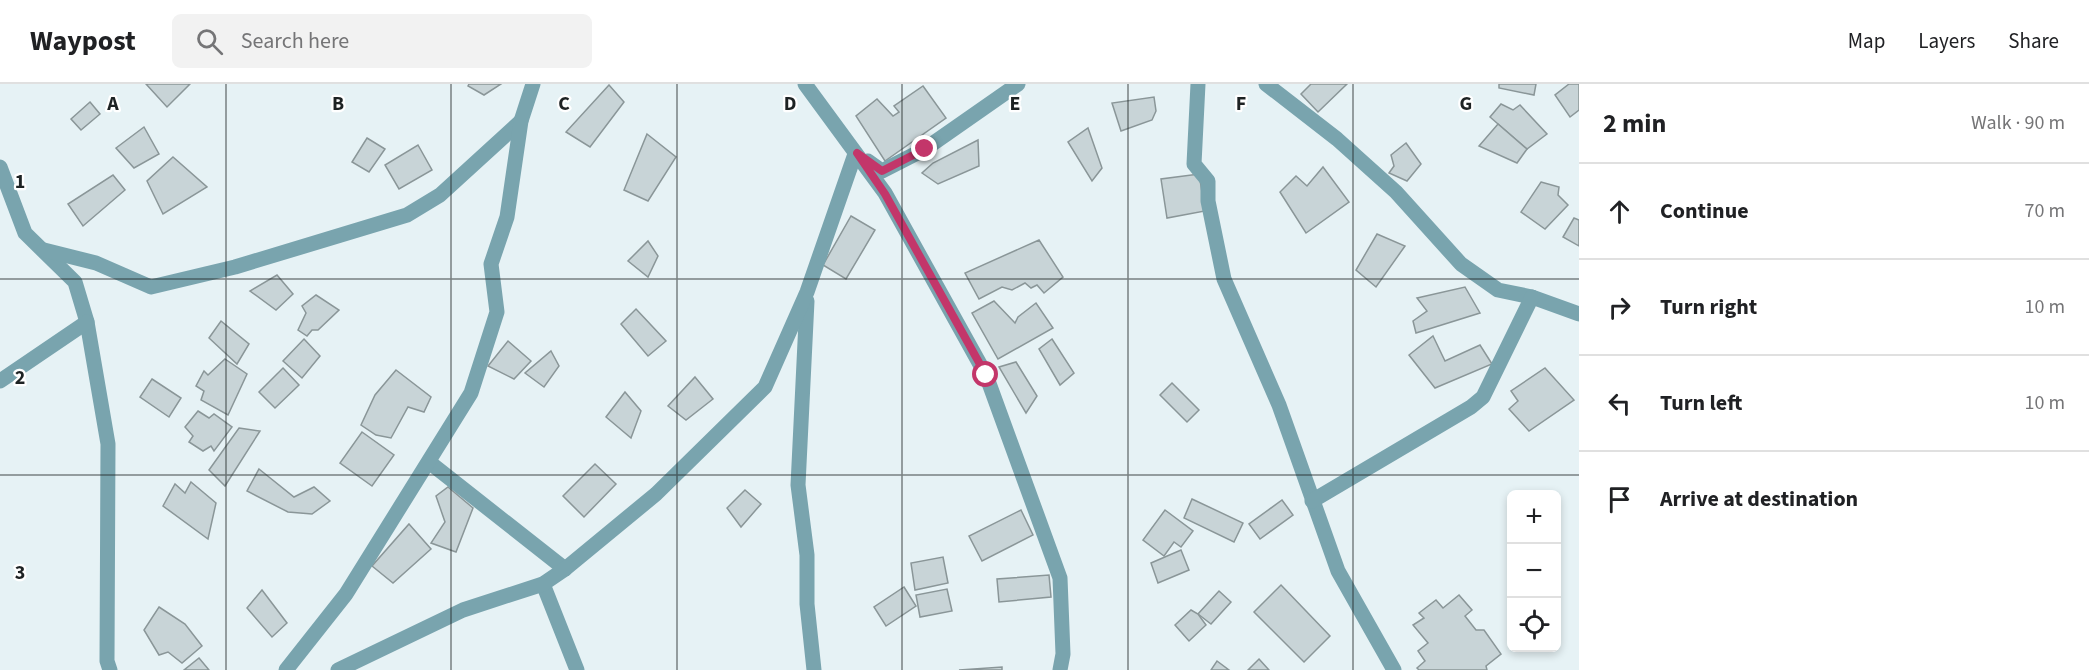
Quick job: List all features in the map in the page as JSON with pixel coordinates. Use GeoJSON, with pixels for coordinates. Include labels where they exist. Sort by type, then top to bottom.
{"type":"FeatureCollection","features":[{"type":"Feature","properties":{"kind":"street"},"geometry":{"type":"LineString","coordinates":[[286,670],[346,594],[471,393],[496,312],[491,264],[507,218],[521,121],[533,84]]}},
{"type":"Feature","properties":{"kind":"street"},"geometry":{"type":"LineString","coordinates":[[805,84],[885,194],[986,375],[1060,578],[1063,654],[1060,670]]}},
{"type":"Feature","properties":{"kind":"street"},"geometry":{"type":"LineString","coordinates":[[856,153],[882,171],[925,149],[1018,84]]}},
{"type":"Feature","properties":{"kind":"street"},"geometry":{"type":"LineString","coordinates":[[1198,84],[1194,164],[1208,181],[1208,201],[1224,279],[1279,405],[1338,571],[1394,670]]}},
{"type":"Feature","properties":{"kind":"street"},"geometry":{"type":"LineString","coordinates":[[1266,84],[1337,139],[1396,192],[1461,264],[1498,290],[1532,297],[1579,314]]}},
{"type":"Feature","properties":{"kind":"street"},"geometry":{"type":"LineString","coordinates":[[41,249],[96,263],[151,287],[235,267],[407,215],[440,195],[521,121]]}},
{"type":"Feature","properties":{"kind":"street"},"geometry":{"type":"LineString","coordinates":[[338,670],[463,610],[543,584],[565,569],[656,494],[765,387],[807,292],[856,153]]}},
{"type":"Feature","properties":{"kind":"street"},"geometry":{"type":"LineString","coordinates":[[0,167],[25,233],[75,282],[87,322],[108,444],[108,661],[110,670]]}},
{"type":"Feature","properties":{"kind":"street"},"geometry":{"type":"LineString","coordinates":[[807,292],[798,485],[807,555],[807,604],[814,670]]}},
{"type":"Feature","properties":{"kind":"street"},"geometry":{"type":"LineString","coordinates":[[1312,501],[1471,407],[1483,397],[1532,297]]}},
{"type":"Feature","properties":{"kind":"street"},"geometry":{"type":"LineString","coordinates":[[0,381],[87,322]]}},
{"type":"Feature","properties":{"kind":"street"},"geometry":{"type":"LineString","coordinates":[[429,462],[565,569]]}},
{"type":"Feature","properties":{"kind":"street"},"geometry":{"type":"LineString","coordinates":[[543,584],[577,670]]}},
{"type":"Feature","properties":{"kind":"building"},"geometry":{"type":"Polygon","coordinates":[[[146,84],[190,84],[167,107],[146,84]]]}},
{"type":"Feature","properties":{"kind":"building"},"geometry":{"type":"Polygon","coordinates":[[[469,84],[501,84],[484,95],[468,86],[469,84]]]}},
{"type":"Feature","properties":{"kind":"building"},"geometry":{"type":"Polygon","coordinates":[[[1311,84],[1347,84],[1318,112],[1301,94],[1311,84]]]}},
{"type":"Feature","properties":{"kind":"building"},"geometry":{"type":"Polygon","coordinates":[[[1499,84],[1536,84],[1534,95],[1499,88],[1499,84]]]}},
{"type":"Feature","properties":{"kind":"building"},"geometry":{"type":"Polygon","coordinates":[[[1569,84],[1579,84],[1579,110],[1570,117],[1555,95],[1569,84]]]}},
{"type":"Feature","properties":{"kind":"building"},"geometry":{"type":"Polygon","coordinates":[[[609,85],[624,102],[590,147],[566,132],[609,85]]]}},
{"type":"Feature","properties":{"kind":"building"},"geometry":{"type":"Polygon","coordinates":[[[923,86],[946,118],[885,161],[856,116],[877,99],[893,116],[899,112],[894,106],[923,86]]]}},
{"type":"Feature","properties":{"kind":"building"},"geometry":{"type":"Polygon","coordinates":[[[1154,97],[1156,111],[1152,120],[1121,131],[1112,103],[1154,97]]]}},
{"type":"Feature","properties":{"kind":"building"},"geometry":{"type":"Polygon","coordinates":[[[90,102],[100,114],[81,130],[71,119],[90,102]]]}},
{"type":"Feature","properties":{"kind":"building"},"geometry":{"type":"Polygon","coordinates":[[[1501,104],[1513,110],[1520,105],[1547,134],[1527,149],[1490,117],[1501,104]]]}},
{"type":"Feature","properties":{"kind":"building"},"geometry":{"type":"Polygon","coordinates":[[[1498,124],[1527,149],[1517,163],[1479,146],[1498,124]]]}},
{"type":"Feature","properties":{"kind":"building"},"geometry":{"type":"Polygon","coordinates":[[[144,127],[159,154],[134,168],[116,148],[144,127]]]}},
{"type":"Feature","properties":{"kind":"building"},"geometry":{"type":"Polygon","coordinates":[[[1088,128],[1102,168],[1092,181],[1068,142],[1088,128]]]}},
{"type":"Feature","properties":{"kind":"building"},"geometry":{"type":"Polygon","coordinates":[[[647,134],[676,157],[648,201],[624,190],[647,134]]]}},
{"type":"Feature","properties":{"kind":"building"},"geometry":{"type":"Polygon","coordinates":[[[367,138],[385,149],[369,172],[352,162],[367,138]]]}},
{"type":"Feature","properties":{"kind":"building"},"geometry":{"type":"Polygon","coordinates":[[[978,140],[979,166],[938,184],[922,173],[933,163],[978,140]]]}},
{"type":"Feature","properties":{"kind":"building"},"geometry":{"type":"Polygon","coordinates":[[[1406,143],[1421,164],[1407,181],[1389,173],[1394,166],[1391,155],[1406,143]]]}},
{"type":"Feature","properties":{"kind":"building"},"geometry":{"type":"Polygon","coordinates":[[[418,145],[432,170],[399,189],[385,165],[418,145]]]}},
{"type":"Feature","properties":{"kind":"building"},"geometry":{"type":"Polygon","coordinates":[[[173,157],[207,187],[163,214],[147,181],[173,157]]]}},
{"type":"Feature","properties":{"kind":"building"},"geometry":{"type":"Polygon","coordinates":[[[1323,167],[1349,202],[1306,233],[1280,192],[1296,176],[1307,186],[1323,167]]]}},
{"type":"Feature","properties":{"kind":"building"},"geometry":{"type":"Polygon","coordinates":[[[1199,174],[1205,211],[1167,218],[1161,179],[1199,174]]]}},
{"type":"Feature","properties":{"kind":"building"},"geometry":{"type":"Polygon","coordinates":[[[113,175],[125,190],[83,226],[68,204],[113,175]]]}},
{"type":"Feature","properties":{"kind":"building"},"geometry":{"type":"Polygon","coordinates":[[[1541,182],[1559,187],[1558,195],[1568,205],[1545,229],[1521,212],[1541,182]]]}},
{"type":"Feature","properties":{"kind":"building"},"geometry":{"type":"Polygon","coordinates":[[[851,216],[875,230],[846,279],[823,265],[851,216]]]}},
{"type":"Feature","properties":{"kind":"building"},"geometry":{"type":"Polygon","coordinates":[[[1574,218],[1579,220],[1579,246],[1563,237],[1574,218]]]}},
{"type":"Feature","properties":{"kind":"building"},"geometry":{"type":"Polygon","coordinates":[[[1377,234],[1405,246],[1376,287],[1356,270],[1377,234]]]}},
{"type":"Feature","properties":{"kind":"building"},"geometry":{"type":"Polygon","coordinates":[[[1039,240],[1063,277],[1044,293],[1037,285],[1031,288],[1025,283],[1012,290],[1002,287],[979,299],[965,273],[1039,240]]]}},
{"type":"Feature","properties":{"kind":"building"},"geometry":{"type":"Polygon","coordinates":[[[648,241],[658,256],[648,277],[628,261],[648,241]]]}},
{"type":"Feature","properties":{"kind":"building"},"geometry":{"type":"Polygon","coordinates":[[[277,275],[293,294],[276,310],[250,291],[277,275]]]}},
{"type":"Feature","properties":{"kind":"building"},"geometry":{"type":"Polygon","coordinates":[[[1465,287],[1480,313],[1416,333],[1413,321],[1427,311],[1417,298],[1465,287]]]}},
{"type":"Feature","properties":{"kind":"building"},"geometry":{"type":"Polygon","coordinates":[[[316,295],[339,310],[318,330],[312,330],[307,336],[298,330],[306,313],[302,306],[316,295]]]}},
{"type":"Feature","properties":{"kind":"building"},"geometry":{"type":"Polygon","coordinates":[[[994,301],[1015,323],[1018,317],[1036,303],[1053,328],[998,359],[972,313],[994,301]]]}},
{"type":"Feature","properties":{"kind":"building"},"geometry":{"type":"Polygon","coordinates":[[[636,309],[666,341],[648,356],[621,324],[636,309]]]}},
{"type":"Feature","properties":{"kind":"building"},"geometry":{"type":"Polygon","coordinates":[[[221,321],[249,344],[237,364],[209,338],[221,321]]]}},
{"type":"Feature","properties":{"kind":"building"},"geometry":{"type":"Polygon","coordinates":[[[1433,336],[1445,361],[1480,345],[1492,364],[1435,388],[1409,355],[1433,336]]]}},
{"type":"Feature","properties":{"kind":"building"},"geometry":{"type":"Polygon","coordinates":[[[304,339],[320,356],[302,378],[283,361],[304,339]]]}},
{"type":"Feature","properties":{"kind":"building"},"geometry":{"type":"Polygon","coordinates":[[[1052,339],[1074,373],[1060,385],[1039,349],[1052,339]]]}},
{"type":"Feature","properties":{"kind":"building"},"geometry":{"type":"Polygon","coordinates":[[[508,341],[531,361],[514,379],[488,366],[508,341]]]}},
{"type":"Feature","properties":{"kind":"building"},"geometry":{"type":"Polygon","coordinates":[[[551,351],[559,366],[544,387],[525,373],[551,351]]]}},
{"type":"Feature","properties":{"kind":"building"},"geometry":{"type":"Polygon","coordinates":[[[225,359],[247,374],[228,415],[201,400],[204,391],[196,386],[204,371],[208,375],[225,359]]]}},
{"type":"Feature","properties":{"kind":"building"},"geometry":{"type":"Polygon","coordinates":[[[1016,362],[1037,396],[1026,413],[999,367],[1016,362]]]}},
{"type":"Feature","properties":{"kind":"building"},"geometry":{"type":"Polygon","coordinates":[[[283,368],[299,385],[275,408],[259,392],[283,368]]]}},
{"type":"Feature","properties":{"kind":"building"},"geometry":{"type":"Polygon","coordinates":[[[1545,368],[1574,400],[1529,431],[1509,409],[1518,401],[1511,391],[1545,368]]]}},
{"type":"Feature","properties":{"kind":"building"},"geometry":{"type":"Polygon","coordinates":[[[396,370],[431,397],[424,412],[408,407],[391,438],[376,435],[361,425],[375,395],[396,370]]]}},
{"type":"Feature","properties":{"kind":"building"},"geometry":{"type":"Polygon","coordinates":[[[695,377],[713,399],[686,420],[668,406],[695,377]]]}},
{"type":"Feature","properties":{"kind":"building"},"geometry":{"type":"Polygon","coordinates":[[[152,379],[181,398],[169,417],[140,397],[152,379]]]}},
{"type":"Feature","properties":{"kind":"building"},"geometry":{"type":"Polygon","coordinates":[[[1172,383],[1199,410],[1187,422],[1160,395],[1172,383]]]}},
{"type":"Feature","properties":{"kind":"building"},"geometry":{"type":"Polygon","coordinates":[[[625,392],[641,411],[631,438],[606,417],[625,392]]]}},
{"type":"Feature","properties":{"kind":"building"},"geometry":{"type":"Polygon","coordinates":[[[198,411],[209,418],[214,414],[232,427],[214,451],[211,446],[203,451],[189,442],[193,436],[185,427],[198,411]]]}},
{"type":"Feature","properties":{"kind":"building"},"geometry":{"type":"Polygon","coordinates":[[[239,428],[260,431],[225,486],[209,470],[239,428]]]}},
{"type":"Feature","properties":{"kind":"building"},"geometry":{"type":"Polygon","coordinates":[[[362,432],[394,455],[372,486],[340,463],[362,432]]]}},
{"type":"Feature","properties":{"kind":"building"},"geometry":{"type":"Polygon","coordinates":[[[595,464],[616,484],[584,517],[563,496],[595,464]]]}},
{"type":"Feature","properties":{"kind":"building"},"geometry":{"type":"Polygon","coordinates":[[[259,469],[294,497],[314,487],[330,501],[312,514],[288,512],[247,491],[259,469]]]}},
{"type":"Feature","properties":{"kind":"building"},"geometry":{"type":"Polygon","coordinates":[[[191,482],[216,503],[208,539],[163,506],[175,484],[185,493],[191,482]]]}},
{"type":"Feature","properties":{"kind":"building"},"geometry":{"type":"Polygon","coordinates":[[[448,487],[473,508],[456,552],[431,543],[445,522],[436,496],[448,487]]]}},
{"type":"Feature","properties":{"kind":"building"},"geometry":{"type":"Polygon","coordinates":[[[745,490],[761,504],[741,527],[727,508],[745,490]]]}},
{"type":"Feature","properties":{"kind":"building"},"geometry":{"type":"Polygon","coordinates":[[[1192,499],[1243,523],[1234,542],[1184,518],[1192,499]]]}},
{"type":"Feature","properties":{"kind":"building"},"geometry":{"type":"Polygon","coordinates":[[[1282,500],[1293,515],[1260,539],[1249,524],[1282,500]]]}},
{"type":"Feature","properties":{"kind":"building"},"geometry":{"type":"Polygon","coordinates":[[[1021,510],[1033,535],[982,561],[969,536],[1021,510]]]}},
{"type":"Feature","properties":{"kind":"building"},"geometry":{"type":"Polygon","coordinates":[[[1165,510],[1193,531],[1181,547],[1174,542],[1164,556],[1143,540],[1165,510]]]}},
{"type":"Feature","properties":{"kind":"building"},"geometry":{"type":"Polygon","coordinates":[[[409,524],[431,549],[393,583],[372,566],[409,524]]]}},
{"type":"Feature","properties":{"kind":"building"},"geometry":{"type":"Polygon","coordinates":[[[1181,550],[1189,570],[1158,583],[1151,563],[1181,550]]]}},
{"type":"Feature","properties":{"kind":"building"},"geometry":{"type":"Polygon","coordinates":[[[943,557],[948,583],[915,590],[911,563],[943,557]]]}},
{"type":"Feature","properties":{"kind":"building"},"geometry":{"type":"Polygon","coordinates":[[[1049,575],[1051,597],[999,602],[997,579],[1049,575]]]}},
{"type":"Feature","properties":{"kind":"building"},"geometry":{"type":"Polygon","coordinates":[[[1281,585],[1330,636],[1304,662],[1254,612],[1281,585]]]}},
{"type":"Feature","properties":{"kind":"building"},"geometry":{"type":"Polygon","coordinates":[[[904,587],[916,606],[886,626],[874,607],[904,587]]]}},
{"type":"Feature","properties":{"kind":"building"},"geometry":{"type":"Polygon","coordinates":[[[947,589],[952,611],[920,617],[916,595],[947,589]]]}},
{"type":"Feature","properties":{"kind":"building"},"geometry":{"type":"Polygon","coordinates":[[[262,590],[287,623],[272,637],[247,608],[262,590]]]}},
{"type":"Feature","properties":{"kind":"building"},"geometry":{"type":"Polygon","coordinates":[[[1219,591],[1231,602],[1211,624],[1198,614],[1219,591]]]}},
{"type":"Feature","properties":{"kind":"building"},"geometry":{"type":"Polygon","coordinates":[[[1459,595],[1472,610],[1465,616],[1476,630],[1484,630],[1501,654],[1486,666],[1487,670],[1419,670],[1417,668],[1425,661],[1418,651],[1428,643],[1413,625],[1424,618],[1419,613],[1436,600],[1443,608],[1459,595]]]}},
{"type":"Feature","properties":{"kind":"building"},"geometry":{"type":"Polygon","coordinates":[[[159,607],[185,624],[202,646],[182,663],[168,652],[159,655],[144,630],[159,607]]]}},
{"type":"Feature","properties":{"kind":"building"},"geometry":{"type":"Polygon","coordinates":[[[1191,610],[1198,614],[1206,625],[1189,641],[1175,625],[1191,610]]]}},
{"type":"Feature","properties":{"kind":"building"},"geometry":{"type":"Polygon","coordinates":[[[199,658],[209,670],[184,670],[199,658]]]}},
{"type":"Feature","properties":{"kind":"building"},"geometry":{"type":"Polygon","coordinates":[[[1259,659],[1269,670],[1248,670],[1259,659]]]}},
{"type":"Feature","properties":{"kind":"building"},"geometry":{"type":"Polygon","coordinates":[[[1217,661],[1229,670],[1211,670],[1217,661]]]}},
{"type":"Feature","properties":{"kind":"building"},"geometry":{"type":"Polygon","coordinates":[[[1002,667],[1002,670],[959,670],[1002,667]]]}},
{"type":"Feature","properties":{"kind":"route"},"geometry":{"type":"LineString","coordinates":[[925,149],[882,171],[857,153],[885,194],[986,375]]}}]}
